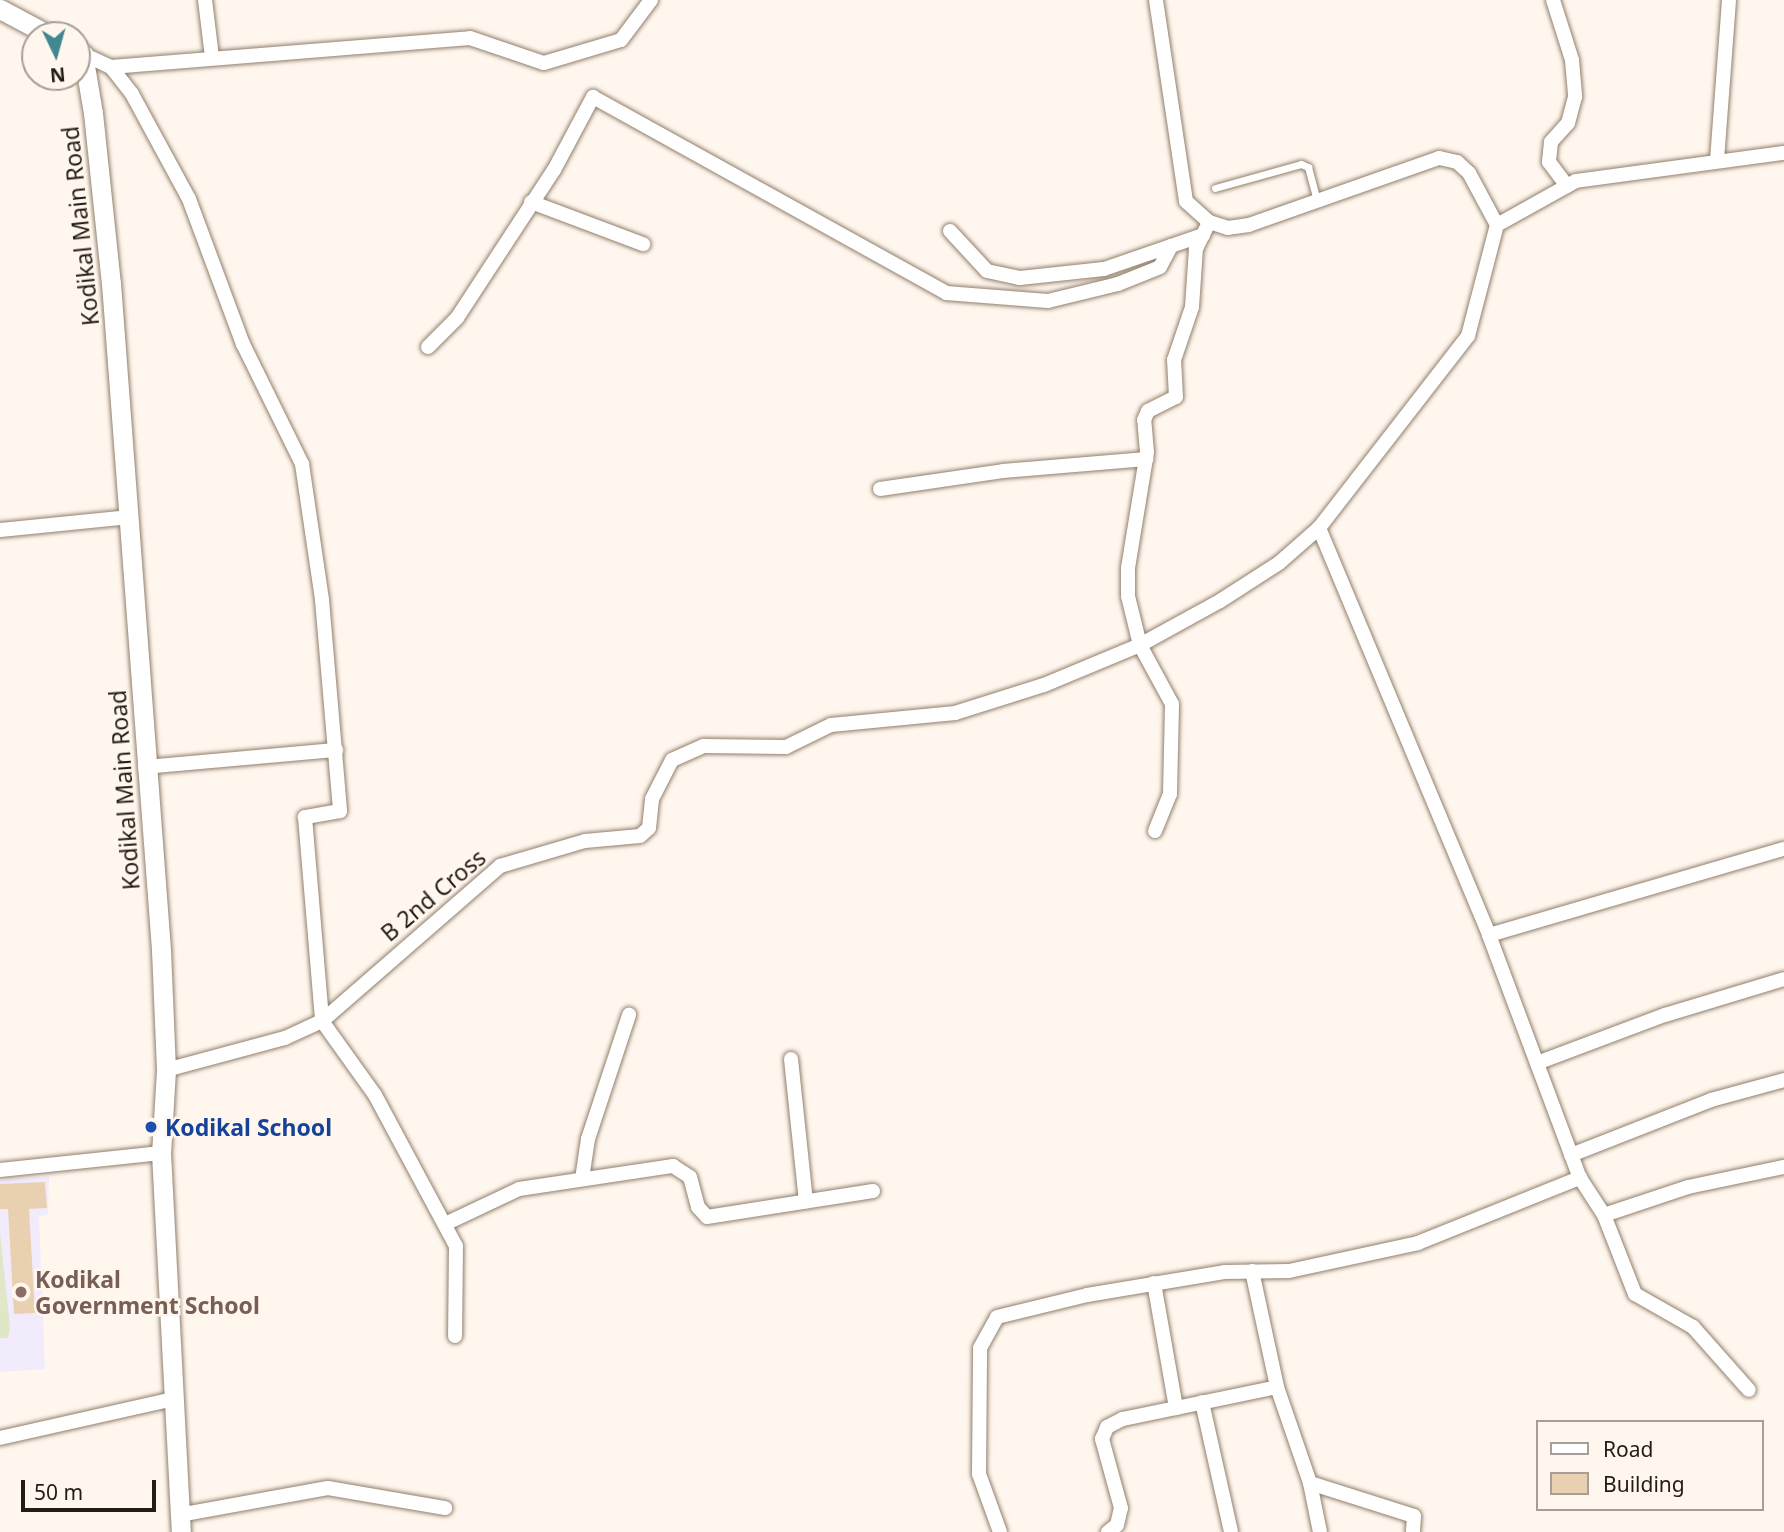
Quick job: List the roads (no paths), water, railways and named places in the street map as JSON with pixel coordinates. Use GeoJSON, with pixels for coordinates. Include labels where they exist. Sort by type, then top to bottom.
{"type":"FeatureCollection","features":[{"type":"Feature","properties":{"kind":"street"},"geometry":{"type":"LineString","coordinates":[[205,0],[212,57]]}},
{"type":"Feature","properties":{"kind":"street"},"geometry":{"type":"LineString","coordinates":[[111,67],[470,38],[544,63],[621,40],[651,0]]}},
{"type":"Feature","properties":{"kind":"street"},"geometry":{"type":"LineString","coordinates":[[1156,0],[1186,201],[1206,228]]}},
{"type":"Feature","properties":{"kind":"street"},"geometry":{"type":"LineString","coordinates":[[1553,0],[1572,60],[1575,97],[1568,123],[1551,142],[1549,162],[1567,186]]}},
{"type":"Feature","properties":{"kind":"street"},"geometry":{"type":"LineString","coordinates":[[1717,160],[1729,0]]}},
{"type":"Feature","properties":{"kind":"street"},"geometry":{"type":"LineString","coordinates":[[0,9],[23,21]]}},
{"type":"Feature","properties":{"kind":"street"},"geometry":{"type":"LineString","coordinates":[[91,57],[111,67],[132,94],[189,199],[243,344],[302,464],[322,600],[340,811],[305,817],[322,1021],[374,1095],[456,1246],[458,1265],[455,1336]]}},
{"type":"Feature","properties":{"kind":"street","name":"Kodikal Main Road"},"geometry":{"type":"LineString","coordinates":[[85,91],[110,270],[130,517],[166,1070],[161,1153],[180,1524]]}},
{"type":"Feature","properties":{"kind":"street"},"geometry":{"type":"LineString","coordinates":[[428,347],[457,318],[554,170],[593,97],[947,293],[1048,301],[1118,284],[1160,267],[1171,246]]}},
{"type":"Feature","properties":{"kind":"street"},"geometry":{"type":"LineString","coordinates":[[1497,225],[1567,186],[1616,173],[1784,153]]}},
{"type":"Feature","properties":{"kind":"street"},"geometry":{"type":"LineString","coordinates":[[950,231],[987,271],[1020,278],[1104,268],[1171,246],[1206,228],[1249,225],[1438,158],[1457,162],[1469,173],[1497,225],[1468,335],[1319,528],[1255,578],[1140,645]]}},
{"type":"Feature","properties":{"kind":"street"},"geometry":{"type":"LineString","coordinates":[[531,202],[643,244]]}},
{"type":"Feature","properties":{"kind":"street"},"geometry":{"type":"LineString","coordinates":[[1155,831],[1170,794],[1172,704],[1140,645],[1128,596],[1128,568],[1146,459],[1148,411],[1176,397],[1174,360],[1192,307],[1196,249],[1206,228]]}},
{"type":"Feature","properties":{"kind":"street"},"geometry":{"type":"LineString","coordinates":[[880,489],[1003,471],[1146,459]]}},
{"type":"Feature","properties":{"kind":"street"},"geometry":{"type":"LineString","coordinates":[[0,530],[130,517]]}},
{"type":"Feature","properties":{"kind":"street"},"geometry":{"type":"LineString","coordinates":[[1319,528],[1489,935],[1580,1178],[1604,1215],[1635,1294],[1693,1327],[1749,1390]]}},
{"type":"Feature","properties":{"kind":"street","name":"B 2nd Cross"},"geometry":{"type":"LineString","coordinates":[[166,1070],[285,1038],[322,1021],[500,866],[585,841],[640,836],[649,828],[652,799],[673,760],[705,746],[786,747],[831,725],[979,707],[1140,645]]}},
{"type":"Feature","properties":{"kind":"street"},"geometry":{"type":"LineString","coordinates":[[145,767],[336,750]]}},
{"type":"Feature","properties":{"kind":"street"},"geometry":{"type":"LineString","coordinates":[[1489,935],[1784,849]]}},
{"type":"Feature","properties":{"kind":"street"},"geometry":{"type":"LineString","coordinates":[[1537,1063],[1665,1015],[1784,979]]}},
{"type":"Feature","properties":{"kind":"street"},"geometry":{"type":"LineString","coordinates":[[582,1179],[588,1139],[629,1015]]}},
{"type":"Feature","properties":{"kind":"street"},"geometry":{"type":"LineString","coordinates":[[791,1059],[806,1201]]}},
{"type":"Feature","properties":{"kind":"street"},"geometry":{"type":"LineString","coordinates":[[1571,1154],[1711,1100],[1784,1080]]}},
{"type":"Feature","properties":{"kind":"street"},"geometry":{"type":"LineString","coordinates":[[0,1170],[161,1153]]}},
{"type":"Feature","properties":{"kind":"street"},"geometry":{"type":"LineString","coordinates":[[445,1224],[519,1189],[673,1166],[690,1177],[698,1207],[707,1217],[873,1191]]}},
{"type":"Feature","properties":{"kind":"street"},"geometry":{"type":"LineString","coordinates":[[1604,1215],[1688,1188],[1784,1167]]}},
{"type":"Feature","properties":{"kind":"street"},"geometry":{"type":"LineString","coordinates":[[1000,1532],[979,1474],[980,1348],[986,1332],[997,1317],[1013,1309],[1154,1283],[1252,1272],[1289,1271],[1418,1242],[1580,1178]]}},
{"type":"Feature","properties":{"kind":"street"},"geometry":{"type":"LineString","coordinates":[[1252,1272],[1277,1387],[1310,1483],[1320,1532]]}},
{"type":"Feature","properties":{"kind":"street"},"geometry":{"type":"LineString","coordinates":[[1154,1283],[1176,1408]]}},
{"type":"Feature","properties":{"kind":"street"},"geometry":{"type":"LineString","coordinates":[[1108,1532],[1118,1525],[1121,1508],[1102,1439],[1107,1427],[1176,1408],[1277,1387]]}},
{"type":"Feature","properties":{"kind":"street"},"geometry":{"type":"LineString","coordinates":[[0,1437],[173,1399]]}},
{"type":"Feature","properties":{"kind":"street"},"geometry":{"type":"LineString","coordinates":[[1202,1402],[1231,1532]]}},
{"type":"Feature","properties":{"kind":"street"},"geometry":{"type":"LineString","coordinates":[[1310,1483],[1414,1516],[1413,1532]]}},
{"type":"Feature","properties":{"kind":"street"},"geometry":{"type":"LineString","coordinates":[[180,1524],[328,1488],[444,1508]]}},
{"type":"Feature","properties":{"kind":"lane"},"geometry":{"type":"LineString","coordinates":[[1215,188],[1301,164],[1308,167],[1317,200]]}},
{"type":"Feature","properties":{"kind":"place","name":"Kodikal School"},"geometry":{"type":"Point","coordinates":[151,1127]}},
{"type":"Feature","properties":{"kind":"place","name":"Kodikal Government School"},"geometry":{"type":"Point","coordinates":[21,1292]}}]}
